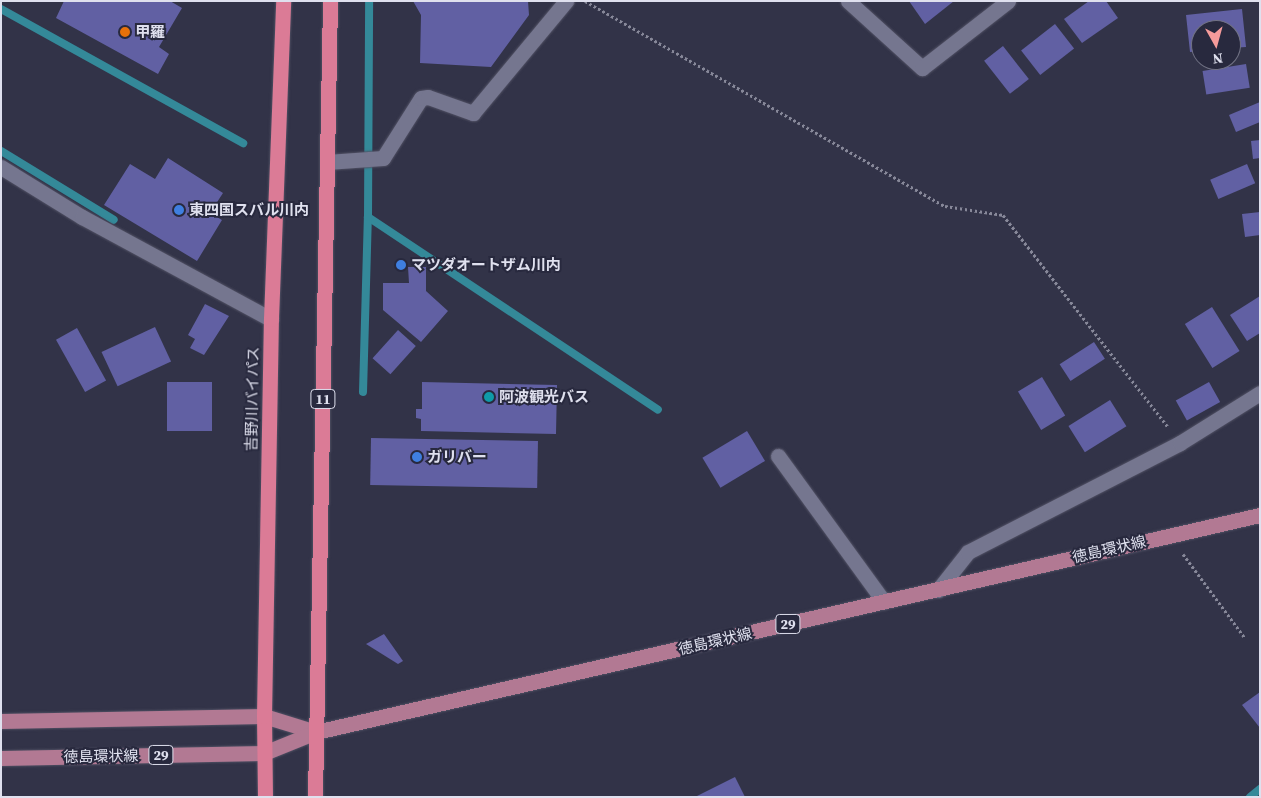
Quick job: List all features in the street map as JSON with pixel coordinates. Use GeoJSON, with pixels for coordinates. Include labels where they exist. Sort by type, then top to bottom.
{"type":"FeatureCollection","features":[{"type":"Feature","properties":{"kind":"highway","name":"吉野川バイパス"},"geometry":{"type":"LineString","coordinates":[[265,797],[264,716],[271,319],[283,1]]}},
{"type":"Feature","properties":{"kind":"highway","name":"11"},"geometry":{"type":"LineString","coordinates":[[315,797],[330,1]]}},
{"type":"Feature","properties":{"kind":"main road","name":"徳島環状線"},"geometry":{"type":"LineString","coordinates":[[1,758],[264,753],[316,732],[1260,515]]}},
{"type":"Feature","properties":{"kind":"main road","name":"徳島環状線"},"geometry":{"type":"LineString","coordinates":[[1,721],[264,716],[316,732]]}},
{"type":"Feature","properties":{"kind":"street"},"geometry":{"type":"LineString","coordinates":[[327,162],[379,160],[383,158],[421,98],[428,97],[473,113],[566,1]]}},
{"type":"Feature","properties":{"kind":"street"},"geometry":{"type":"LineString","coordinates":[[848,1],[922,68],[1008,1]]}},
{"type":"Feature","properties":{"kind":"street"},"geometry":{"type":"LineString","coordinates":[[1,167],[82,217],[271,319]]}},
{"type":"Feature","properties":{"kind":"street"},"geometry":{"type":"LineString","coordinates":[[938,590],[968,552],[1180,444],[1260,393]]}},
{"type":"Feature","properties":{"kind":"street"},"geometry":{"type":"LineString","coordinates":[[778,456],[884,602]]}},
{"type":"Feature","properties":{"kind":"path"},"geometry":{"type":"LineString","coordinates":[[585,1],[945,206],[1003,215],[1180,444]]}},
{"type":"Feature","properties":{"kind":"path"},"geometry":{"type":"LineString","coordinates":[[1169,536],[1246,638]]}},
{"type":"Feature","properties":{"kind":"building","name":"甲羅"},"geometry":{"type":"Polygon","coordinates":[[[64,1],[170,1],[182,8],[159,47],[169,54],[158,74],[56,18],[64,1]]]}},
{"type":"Feature","properties":{"kind":"building"},"geometry":{"type":"Polygon","coordinates":[[[413,1],[528,1],[529,15],[491,67],[420,63],[421,15],[413,1]]]}},
{"type":"Feature","properties":{"kind":"building"},"geometry":{"type":"Polygon","coordinates":[[[909,1],[954,1],[925,24],[909,1]]]}},
{"type":"Feature","properties":{"kind":"building"},"geometry":{"type":"Polygon","coordinates":[[[1089,1],[1106,1],[1118,18],[1082,43],[1064,19],[1089,1]]]}},
{"type":"Feature","properties":{"kind":"building"},"geometry":{"type":"Polygon","coordinates":[[[1242,9],[1246,47],[1241,47],[1241,20],[1191,20],[1190,52],[1186,15],[1242,9]]]}},
{"type":"Feature","properties":{"kind":"building"},"geometry":{"type":"Polygon","coordinates":[[[1055,24],[1074,48],[1040,75],[1021,50],[1055,24]]]}},
{"type":"Feature","properties":{"kind":"building"},"geometry":{"type":"Polygon","coordinates":[[[1003,46],[1029,79],[1010,94],[984,61],[1003,46]]]}},
{"type":"Feature","properties":{"kind":"building"},"geometry":{"type":"Polygon","coordinates":[[[1246,64],[1250,88],[1206,95],[1203,71],[1241,70],[1241,65],[1246,64]]]}},
{"type":"Feature","properties":{"kind":"building"},"geometry":{"type":"Polygon","coordinates":[[[1260,102],[1260,122],[1236,132],[1229,115],[1260,102]]]}},
{"type":"Feature","properties":{"kind":"building"},"geometry":{"type":"Polygon","coordinates":[[[1260,140],[1260,158],[1253,159],[1251,141],[1260,140]]]}},
{"type":"Feature","properties":{"kind":"building"},"geometry":{"type":"Polygon","coordinates":[[[168,158],[223,193],[210,213],[222,220],[197,261],[104,205],[130,164],[155,179],[168,158]]]}},
{"type":"Feature","properties":{"kind":"building"},"geometry":{"type":"Polygon","coordinates":[[[1247,164],[1255,183],[1218,199],[1210,180],[1247,164]]]}},
{"type":"Feature","properties":{"kind":"building"},"geometry":{"type":"Polygon","coordinates":[[[1260,212],[1260,235],[1245,237],[1242,214],[1260,212]]]}},
{"type":"Feature","properties":{"kind":"building"},"geometry":{"type":"Polygon","coordinates":[[[408,267],[426,267],[426,291],[448,311],[421,342],[383,310],[383,283],[409,283],[408,267]]]}},
{"type":"Feature","properties":{"kind":"building"},"geometry":{"type":"Polygon","coordinates":[[[1260,296],[1260,333],[1247,341],[1230,315],[1260,296]]]}},
{"type":"Feature","properties":{"kind":"building"},"geometry":{"type":"Polygon","coordinates":[[[205,304],[229,316],[204,355],[190,348],[195,339],[188,335],[205,304]]]}},
{"type":"Feature","properties":{"kind":"building"},"geometry":{"type":"Polygon","coordinates":[[[1212,307],[1240,351],[1212,368],[1185,324],[1212,307]]]}},
{"type":"Feature","properties":{"kind":"building"},"geometry":{"type":"Polygon","coordinates":[[[155,327],[171,361],[118,386],[102,352],[155,327]]]}},
{"type":"Feature","properties":{"kind":"building"},"geometry":{"type":"Polygon","coordinates":[[[77,328],[106,380],[85,392],[56,340],[77,328]]]}},
{"type":"Feature","properties":{"kind":"building"},"geometry":{"type":"Polygon","coordinates":[[[398,330],[416,346],[390,374],[373,358],[398,330]]]}},
{"type":"Feature","properties":{"kind":"building"},"geometry":{"type":"Polygon","coordinates":[[[1094,342],[1105,359],[1071,381],[1060,364],[1094,342]]]}},
{"type":"Feature","properties":{"kind":"building"},"geometry":{"type":"Polygon","coordinates":[[[1042,377],[1065,416],[1041,430],[1018,391],[1042,377]]]}},
{"type":"Feature","properties":{"kind":"building"},"geometry":{"type":"Polygon","coordinates":[[[167,382],[212,382],[212,431],[167,431],[167,382]]]}},
{"type":"Feature","properties":{"kind":"building","name":"阿波観光バス"},"geometry":{"type":"Polygon","coordinates":[[[422,382],[557,385],[556,434],[421,431],[421,419],[416,418],[416,409],[422,409],[422,382]]]}},
{"type":"Feature","properties":{"kind":"building"},"geometry":{"type":"Polygon","coordinates":[[[1209,382],[1220,402],[1187,421],[1176,400],[1209,382]]]}},
{"type":"Feature","properties":{"kind":"building"},"geometry":{"type":"Polygon","coordinates":[[[1110,400],[1126,426],[1085,452],[1068,426],[1110,400]]]}},
{"type":"Feature","properties":{"kind":"building"},"geometry":{"type":"Polygon","coordinates":[[[747,431],[765,461],[720,488],[702,458],[747,431]]]}},
{"type":"Feature","properties":{"kind":"building"},"geometry":{"type":"Polygon","coordinates":[[[371,438],[538,441],[537,488],[370,485],[371,438]]]}},
{"type":"Feature","properties":{"kind":"building"},"geometry":{"type":"Polygon","coordinates":[[[384,634],[403,661],[398,664],[366,644],[384,634]]]}},
{"type":"Feature","properties":{"kind":"building"},"geometry":{"type":"Polygon","coordinates":[[[1260,692],[1260,728],[1242,705],[1260,692]]]}},
{"type":"Feature","properties":{"kind":"building"},"geometry":{"type":"Polygon","coordinates":[[[735,777],[745,797],[695,797],[735,777]]]}},
{"type":"Feature","properties":{"kind":"waterway"},"geometry":{"type":"LineString","coordinates":[[363,392],[368,217],[369,1]]}},
{"type":"Feature","properties":{"kind":"waterway"},"geometry":{"type":"LineString","coordinates":[[1,9],[243,143]]}},
{"type":"Feature","properties":{"kind":"waterway"},"geometry":{"type":"LineString","coordinates":[[1,151],[114,220]]}},
{"type":"Feature","properties":{"kind":"waterway"},"geometry":{"type":"LineString","coordinates":[[368,217],[658,410]]}},
{"type":"Feature","properties":{"kind":"waterway"},"geometry":{"type":"LineString","coordinates":[[1250,797],[1260,789]]}},
{"type":"Feature","properties":{"kind":"place","name":"甲羅"},"geometry":{"type":"Point","coordinates":[125,32]}},
{"type":"Feature","properties":{"kind":"place","name":"東四国スバル川内"},"geometry":{"type":"Point","coordinates":[179,210]}},
{"type":"Feature","properties":{"kind":"place","name":"マツダオートザム川内"},"geometry":{"type":"Point","coordinates":[401,265]}},
{"type":"Feature","properties":{"kind":"place","name":"阿波観光バス"},"geometry":{"type":"Point","coordinates":[489,397]}},
{"type":"Feature","properties":{"kind":"place","name":"ガリバー"},"geometry":{"type":"Point","coordinates":[417,457]}}]}
